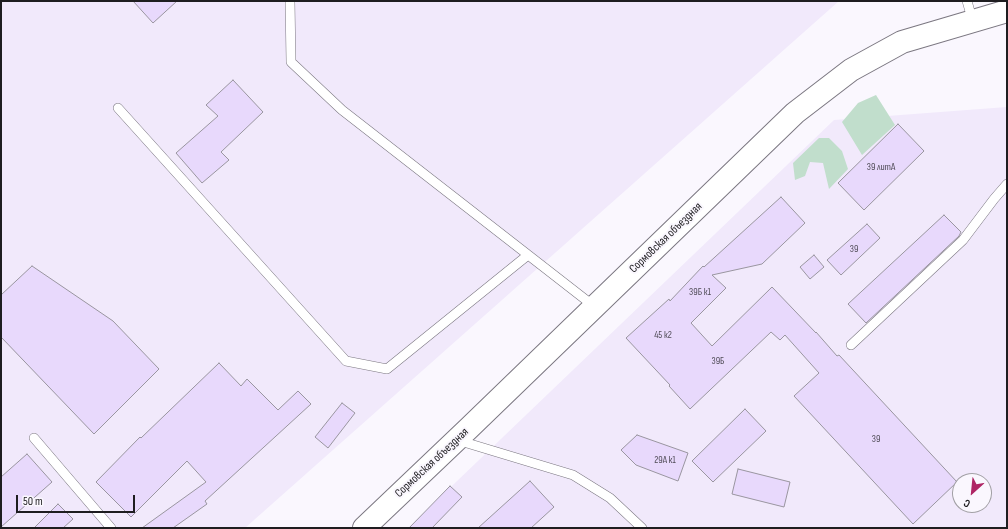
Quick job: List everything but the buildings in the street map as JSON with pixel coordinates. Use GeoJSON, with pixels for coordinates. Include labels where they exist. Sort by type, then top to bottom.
{"type":"FeatureCollection","features":[{"type":"Feature","properties":{"kind":"street","name":"Сормовская объездная"},"geometry":{"type":"LineString","coordinates":[[364,528],[795,113],[851,70],[902,42],[1007,11]]}},
{"type":"Feature","properties":{"kind":"lane"},"geometry":{"type":"LineString","coordinates":[[290,1],[291,62],[342,110],[595,307]]}},
{"type":"Feature","properties":{"kind":"lane"},"geometry":{"type":"LineString","coordinates":[[967,1],[973,22]]}},
{"type":"Feature","properties":{"kind":"lane"},"geometry":{"type":"LineString","coordinates":[[118,108],[346,361],[387,369],[528,255]]}},
{"type":"Feature","properties":{"kind":"lane"},"geometry":{"type":"LineString","coordinates":[[851,345],[963,240],[1007,184]]}},
{"type":"Feature","properties":{"kind":"lane"},"geometry":{"type":"LineString","coordinates":[[34,438],[111,528]]}},
{"type":"Feature","properties":{"kind":"lane"},"geometry":{"type":"LineString","coordinates":[[456,440],[572,475],[610,498],[642,528]]}},
{"type":"Feature","properties":{"kind":"shaded area"},"geometry":{"type":"Polygon","coordinates":[[[1,1],[839,1],[245,528],[1,528],[1,1]]]}},
{"type":"Feature","properties":{"kind":"shaded area"},"geometry":{"type":"Polygon","coordinates":[[[1007,107],[1007,528],[408,528],[834,120],[1007,107]]]}},
{"type":"Feature","properties":{"kind":"green space"},"geometry":{"type":"Polygon","coordinates":[[[876,95],[895,125],[862,155],[842,122],[858,103],[876,95]]]}},
{"type":"Feature","properties":{"kind":"green space"},"geometry":{"type":"Polygon","coordinates":[[[819,138],[829,138],[842,151],[848,169],[829,189],[823,163],[810,162],[805,176],[795,180],[793,163],[819,138]]]}}]}
